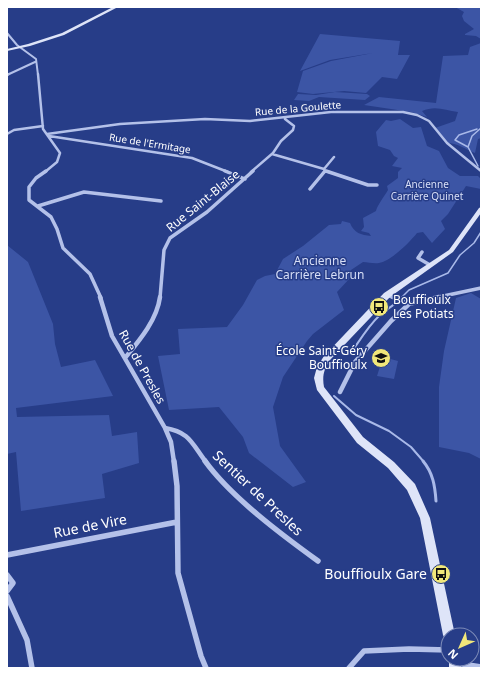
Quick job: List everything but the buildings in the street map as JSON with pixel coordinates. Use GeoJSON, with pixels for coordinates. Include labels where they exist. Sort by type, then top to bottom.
{"type":"FeatureCollection","features":[{"type":"Feature","properties":{"kind":"main road"},"geometry":{"type":"LineString","coordinates":[[7,50],[78,27],[116,7]]}},
{"type":"Feature","properties":{"kind":"main road"},"geometry":{"type":"LineString","coordinates":[[447,627],[425,518],[411,487],[391,465],[360,440],[324,394],[320,388],[318,378],[321,367],[327,358],[387,295],[451,251],[481,209]]}},
{"type":"Feature","properties":{"kind":"street"},"geometry":{"type":"LineString","coordinates":[[7,33],[20,47],[36,59],[35,62],[7,75]]}},
{"type":"Feature","properties":{"kind":"street","name":"Rue de Presles"},"geometry":{"type":"LineString","coordinates":[[35,62],[43,129],[60,153],[57,161],[30,183],[27,193],[29,200],[51,217],[57,229],[63,248],[90,274],[104,306],[112,336],[165,428],[171,442],[177,486],[178,573],[201,656],[206,668]]}},
{"type":"Feature","properties":{"kind":"street","name":"Rue de la Goulette"},"geometry":{"type":"LineString","coordinates":[[48,135],[120,124],[205,119],[250,120],[285,118],[331,112],[403,112],[417,114],[429,121],[447,143],[481,171]]}},
{"type":"Feature","properties":{"kind":"street","name":"Rue Saint-Blaise"},"geometry":{"type":"LineString","coordinates":[[125,358],[141,339],[152,322],[160,300],[164,250],[170,238],[207,212],[272,154],[281,141],[293,130],[294,126],[285,118]]}},
{"type":"Feature","properties":{"kind":"street"},"geometry":{"type":"LineString","coordinates":[[7,134],[14,130],[43,126]]}},
{"type":"Feature","properties":{"kind":"street","name":"Rue de l'Ermitage"},"geometry":{"type":"LineString","coordinates":[[48,135],[192,158],[245,179]]}},
{"type":"Feature","properties":{"kind":"street"},"geometry":{"type":"LineString","coordinates":[[272,154],[368,185],[377,185]]}},
{"type":"Feature","properties":{"kind":"street"},"geometry":{"type":"LineString","coordinates":[[310,189],[334,157]]}},
{"type":"Feature","properties":{"kind":"street"},"geometry":{"type":"LineString","coordinates":[[38,206],[84,192],[161,201]]}},
{"type":"Feature","properties":{"kind":"street"},"geometry":{"type":"LineString","coordinates":[[422,252],[418,258],[430,266]]}},
{"type":"Feature","properties":{"kind":"street"},"geometry":{"type":"LineString","coordinates":[[340,392],[345,380],[356,362],[391,321],[409,304],[481,288]]}},
{"type":"Feature","properties":{"kind":"street"},"geometry":{"type":"LineString","coordinates":[[387,295],[409,304]]}},
{"type":"Feature","properties":{"kind":"street","name":"Sentier de Presles"},"geometry":{"type":"LineString","coordinates":[[165,428],[182,432],[211,469],[253,509],[294,544],[318,561]]}},
{"type":"Feature","properties":{"kind":"street","name":"Rue de Vire"},"geometry":{"type":"LineString","coordinates":[[7,555],[177,522]]}},
{"type":"Feature","properties":{"kind":"street"},"geometry":{"type":"LineString","coordinates":[[7,575],[13,583],[7,591]]}},
{"type":"Feature","properties":{"kind":"street"},"geometry":{"type":"LineString","coordinates":[[7,596],[27,640],[32,668]]}},
{"type":"Feature","properties":{"kind":"street"},"geometry":{"type":"LineString","coordinates":[[349,668],[364,651],[409,649],[440,650]]}},
{"type":"Feature","properties":{"kind":"green space"},"geometry":{"type":"Polygon","coordinates":[[[455,7],[481,7],[481,39],[476,36],[465,35],[474,29],[464,21],[462,16],[464,12],[455,7]]]}},
{"type":"Feature","properties":{"kind":"green space"},"geometry":{"type":"Polygon","coordinates":[[[320,34],[400,41],[398,55],[410,55],[397,79],[382,77],[366,93],[344,91],[313,94],[297,92],[303,71],[331,61],[373,53],[330,60],[300,71],[320,34]]]}},
{"type":"Feature","properties":{"kind":"green space"},"geometry":{"type":"Polygon","coordinates":[[[481,43],[481,138],[478,139],[475,153],[458,145],[447,143],[435,128],[455,121],[458,112],[440,108],[431,108],[422,111],[427,117],[411,112],[364,105],[379,97],[436,103],[443,56],[468,55],[470,47],[481,43]]]}},
{"type":"Feature","properties":{"kind":"green space"},"geometry":{"type":"Polygon","coordinates":[[[335,92],[367,94],[370,96],[365,100],[319,97],[309,101],[294,100],[298,94],[316,95],[335,92]]]}},
{"type":"Feature","properties":{"kind":"green space"},"geometry":{"type":"Polygon","coordinates":[[[400,119],[413,128],[421,127],[427,146],[439,151],[448,168],[460,176],[478,176],[481,179],[481,189],[466,186],[448,214],[441,221],[445,229],[432,243],[423,232],[417,233],[405,246],[384,262],[363,262],[351,270],[351,277],[337,292],[344,310],[313,334],[283,377],[273,407],[280,446],[306,482],[293,487],[249,453],[243,437],[219,407],[169,410],[158,356],[180,354],[178,329],[227,327],[243,305],[257,280],[265,276],[275,274],[283,259],[303,246],[329,225],[341,224],[342,221],[350,223],[358,233],[371,236],[369,233],[361,231],[364,227],[363,218],[376,211],[379,203],[388,190],[387,186],[398,178],[398,172],[402,168],[392,166],[398,158],[394,156],[390,150],[378,146],[376,132],[386,120],[391,121],[400,119]]]}},
{"type":"Feature","properties":{"kind":"green space"},"geometry":{"type":"Polygon","coordinates":[[[7,245],[28,262],[53,324],[55,344],[61,367],[95,360],[113,396],[16,408],[17,417],[109,415],[112,436],[137,432],[139,463],[102,474],[105,498],[21,511],[16,452],[7,454],[7,245]]]}},
{"type":"Feature","properties":{"kind":"green space"},"geometry":{"type":"Polygon","coordinates":[[[471,293],[481,299],[481,459],[469,453],[439,447],[439,387],[444,351],[456,298],[471,293]]]}},
{"type":"Feature","properties":{"kind":"green space"},"geometry":{"type":"Polygon","coordinates":[[[383,357],[398,361],[394,379],[377,376],[383,357]]]}},
{"type":"Feature","properties":{"kind":"waterway"},"geometry":{"type":"LineString","coordinates":[[468,147],[472,136],[481,128]]}},
{"type":"Feature","properties":{"kind":"waterway"},"geometry":{"type":"LineString","coordinates":[[468,147],[455,140],[459,135],[477,129]]}},
{"type":"Feature","properties":{"kind":"waterway"},"geometry":{"type":"LineString","coordinates":[[468,147],[478,166]]}},
{"type":"Feature","properties":{"kind":"waterway"},"geometry":{"type":"LineString","coordinates":[[351,353],[364,333],[376,319],[409,290],[448,273],[460,255],[474,243],[481,232]]}},
{"type":"Feature","properties":{"kind":"waterway"},"geometry":{"type":"LineString","coordinates":[[334,396],[356,415],[389,431],[411,447],[424,462]]}},
{"type":"Feature","properties":{"kind":"waterway"},"geometry":{"type":"LineString","coordinates":[[423,461],[433,480],[436,501]]}},
{"type":"Feature","properties":{"kind":"place","name":"Bouffioulx Les Potiats"},"geometry":{"type":"Point","coordinates":[379,307]}},
{"type":"Feature","properties":{"kind":"place","name":"École Saint-Géry Bouffioulx"},"geometry":{"type":"Point","coordinates":[381,358]}},
{"type":"Feature","properties":{"kind":"place","name":"Bouffioulx Gare"},"geometry":{"type":"Point","coordinates":[441,574]}},
{"type":"Feature","properties":{"kind":"park label","name":"Ancienne Carrière Quinet"},"geometry":{"type":"Point","coordinates":[427,190]}},
{"type":"Feature","properties":{"kind":"park label","name":"Ancienne Carrière Lebrun"},"geometry":{"type":"Point","coordinates":[320,268]}}]}
